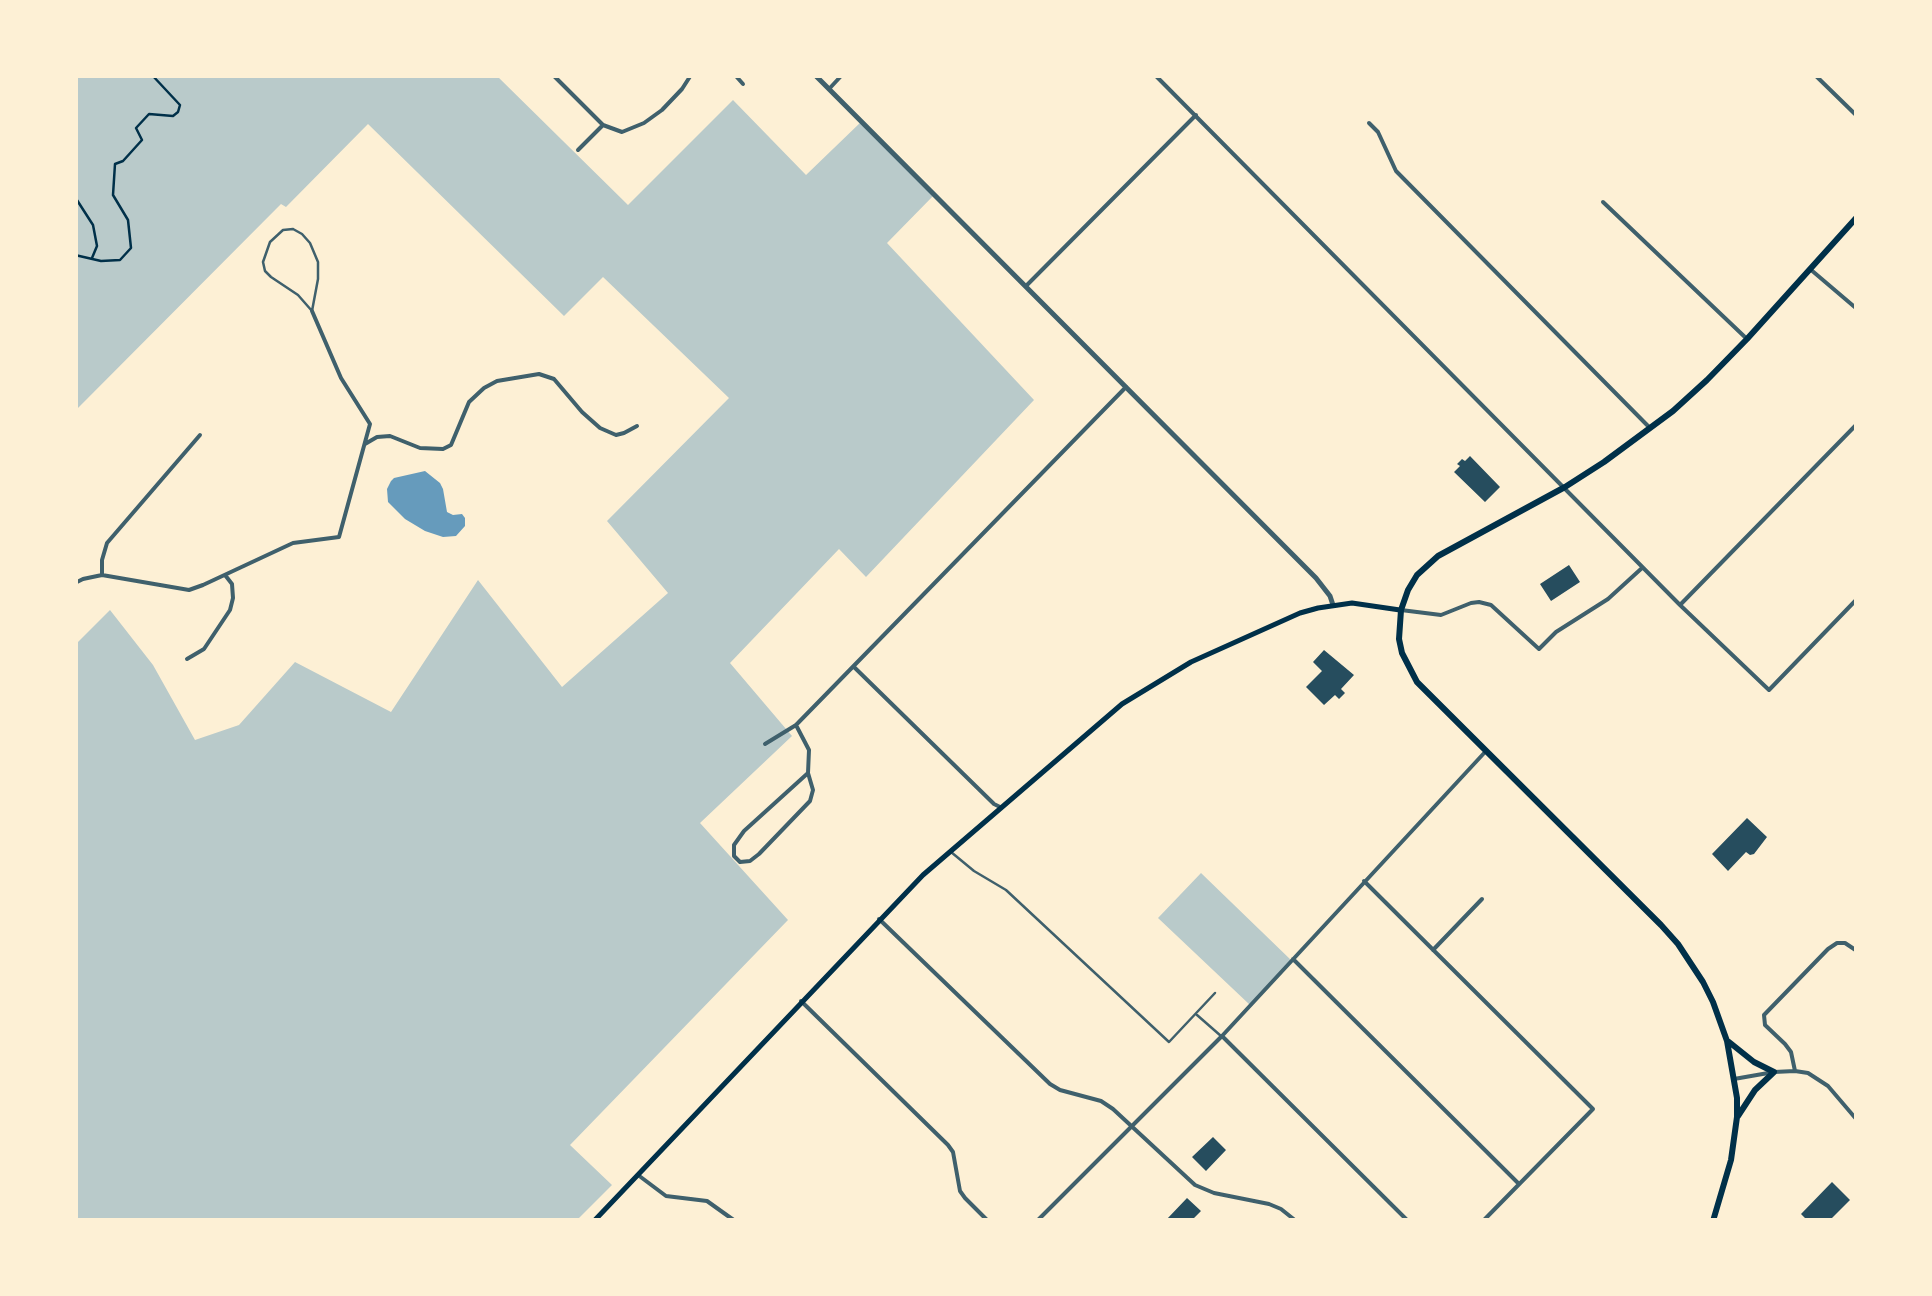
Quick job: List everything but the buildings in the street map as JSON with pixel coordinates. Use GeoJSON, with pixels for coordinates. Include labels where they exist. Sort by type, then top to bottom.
{"type":"FeatureCollection","features":[{"type":"Feature","properties":{"kind":"main road"},"geometry":{"type":"LineString","coordinates":[[1712,1221],[1731,1160],[1737,1117],[1734,1079],[1714,1002],[1678,944],[1418,682],[1402,652],[1401,610],[1416,575],[1429,562],[1565,487],[1650,428],[1707,380],[1857,217]]}},
{"type":"Feature","properties":{"kind":"main road"},"geometry":{"type":"LineString","coordinates":[[594,1221],[879,919],[950,851],[1122,704],[1168,674],[1300,614],[1333,605],[1362,604],[1401,610]]}},
{"type":"Feature","properties":{"kind":"main road"},"geometry":{"type":"LineString","coordinates":[[1726,1041],[1774,1072],[1755,1090],[1737,1117]]}},
{"type":"Feature","properties":{"kind":"street"},"geometry":{"type":"LineString","coordinates":[[553,75],[602,124],[622,132],[644,123],[672,101],[691,75]]}},
{"type":"Feature","properties":{"kind":"street"},"geometry":{"type":"LineString","coordinates":[[734,75],[743,84]]}},
{"type":"Feature","properties":{"kind":"street"},"geometry":{"type":"LineString","coordinates":[[815,75],[1316,578],[1333,605]]}},
{"type":"Feature","properties":{"kind":"street"},"geometry":{"type":"LineString","coordinates":[[829,89],[842,75]]}},
{"type":"Feature","properties":{"kind":"street"},"geometry":{"type":"LineString","coordinates":[[1156,75],[1769,690],[1857,599]]}},
{"type":"Feature","properties":{"kind":"street"},"geometry":{"type":"LineString","coordinates":[[1816,75],[1857,116]]}},
{"type":"Feature","properties":{"kind":"street"},"geometry":{"type":"LineString","coordinates":[[1027,285],[1196,115]]}},
{"type":"Feature","properties":{"kind":"street"},"geometry":{"type":"LineString","coordinates":[[578,150],[602,124]]}},
{"type":"Feature","properties":{"kind":"street"},"geometry":{"type":"LineString","coordinates":[[1369,124],[1378,132],[1396,170],[1650,428]]}},
{"type":"Feature","properties":{"kind":"street"},"geometry":{"type":"LineString","coordinates":[[1602,202],[1746,340]]}},
{"type":"Feature","properties":{"kind":"street"},"geometry":{"type":"LineString","coordinates":[[1810,269],[1857,310]]}},
{"type":"Feature","properties":{"kind":"street"},"geometry":{"type":"LineString","coordinates":[[75,583],[102,575],[189,590],[293,543],[339,537],[370,424],[341,378],[312,310]]}},
{"type":"Feature","properties":{"kind":"street"},"geometry":{"type":"LineString","coordinates":[[364,444],[390,436],[420,448],[442,450],[452,445],[469,402],[484,388],[497,381],[539,374],[554,378],[600,428],[616,435],[638,426]]}},
{"type":"Feature","properties":{"kind":"street"},"geometry":{"type":"LineString","coordinates":[[765,744],[796,726],[1126,387]]}},
{"type":"Feature","properties":{"kind":"street"},"geometry":{"type":"LineString","coordinates":[[1680,604],[1857,424]]}},
{"type":"Feature","properties":{"kind":"street"},"geometry":{"type":"LineString","coordinates":[[102,575],[108,543],[200,435]]}},
{"type":"Feature","properties":{"kind":"street"},"geometry":{"type":"LineString","coordinates":[[1401,610],[1440,615],[1470,603],[1491,605],[1539,649],[1556,632],[1619,590],[1643,567]]}},
{"type":"Feature","properties":{"kind":"street"},"geometry":{"type":"LineString","coordinates":[[187,659],[204,649],[230,610],[234,598],[232,584],[225,575]]}},
{"type":"Feature","properties":{"kind":"street"},"geometry":{"type":"LineString","coordinates":[[854,667],[982,794],[1000,807]]}},
{"type":"Feature","properties":{"kind":"street"},"geometry":{"type":"LineString","coordinates":[[796,726],[808,750],[808,774],[814,790],[810,801],[759,854],[740,862],[734,856],[734,844],[744,831],[808,774]]}},
{"type":"Feature","properties":{"kind":"street"},"geometry":{"type":"LineString","coordinates":[[1037,1221],[1222,1036],[1486,751]]}},
{"type":"Feature","properties":{"kind":"street"},"geometry":{"type":"LineString","coordinates":[[1364,881],[1592,1109],[1483,1221]]}},
{"type":"Feature","properties":{"kind":"street"},"geometry":{"type":"LineString","coordinates":[[1434,950],[1482,898]]}},
{"type":"Feature","properties":{"kind":"street"},"geometry":{"type":"LineString","coordinates":[[879,919],[1050,1084],[1101,1101],[1195,1185],[1214,1193],[1270,1204],[1296,1221]]}},
{"type":"Feature","properties":{"kind":"street"},"geometry":{"type":"LineString","coordinates":[[1794,1070],[1786,1044],[1765,1025],[1764,1016],[1828,949],[1845,943],[1857,951]]}},
{"type":"Feature","properties":{"kind":"street"},"geometry":{"type":"LineString","coordinates":[[1293,960],[1519,1184]]}},
{"type":"Feature","properties":{"kind":"street"},"geometry":{"type":"LineString","coordinates":[[802,1001],[948,1145],[953,1152],[960,1191],[988,1221]]}},
{"type":"Feature","properties":{"kind":"street"},"geometry":{"type":"LineString","coordinates":[[1222,1036],[1408,1221]]}},
{"type":"Feature","properties":{"kind":"street"},"geometry":{"type":"LineString","coordinates":[[1734,1079],[1794,1070],[1808,1074],[1828,1086],[1857,1120]]}},
{"type":"Feature","properties":{"kind":"street"},"geometry":{"type":"LineString","coordinates":[[638,1175],[666,1196],[707,1200],[733,1220]]}},
{"type":"Feature","properties":{"kind":"lane"},"geometry":{"type":"LineString","coordinates":[[293,229],[302,234],[315,252],[318,279],[312,310],[265,270],[265,252],[283,230],[293,229]]}},
{"type":"Feature","properties":{"kind":"lane"},"geometry":{"type":"LineString","coordinates":[[950,851],[1006,890],[1170,1042],[1215,993]]}},
{"type":"Feature","properties":{"kind":"lane"},"geometry":{"type":"LineString","coordinates":[[1196,1014],[1222,1036]]}},
{"type":"Feature","properties":{"kind":"path"},"geometry":{"type":"LineString","coordinates":[[75,255],[92,260],[120,260],[132,248],[128,220],[113,195],[115,164],[123,161],[142,140],[136,128],[149,114],[173,116],[180,105],[152,75]]}},
{"type":"Feature","properties":{"kind":"path"},"geometry":{"type":"LineString","coordinates":[[75,196],[93,225],[97,246],[92,260]]}},
{"type":"Feature","properties":{"kind":"shaded area"},"geometry":{"type":"Polygon","coordinates":[[[75,75],[496,75],[628,205],[733,100],[806,175],[862,121],[935,194],[887,243],[1034,400],[866,577],[839,549],[730,663],[792,736],[700,823],[788,920],[570,1145],[612,1185],[576,1221],[75,1221],[75,645],[110,610],[153,665],[195,740],[239,725],[295,662],[391,712],[478,580],[562,687],[668,593],[607,521],[729,398],[603,277],[564,316],[368,124],[286,207],[281,204],[75,411],[75,75]]]}},
{"type":"Feature","properties":{"kind":"shaded area"},"geometry":{"type":"Polygon","coordinates":[[[1201,873],[1292,961],[1250,1005],[1158,918],[1201,873]]]}},
{"type":"Feature","properties":{"kind":"water"},"geometry":{"type":"Polygon","coordinates":[[[425,471],[440,483],[447,512],[465,518],[465,526],[456,536],[443,537],[425,531],[388,502],[387,489],[394,478],[425,471]]]}}]}
